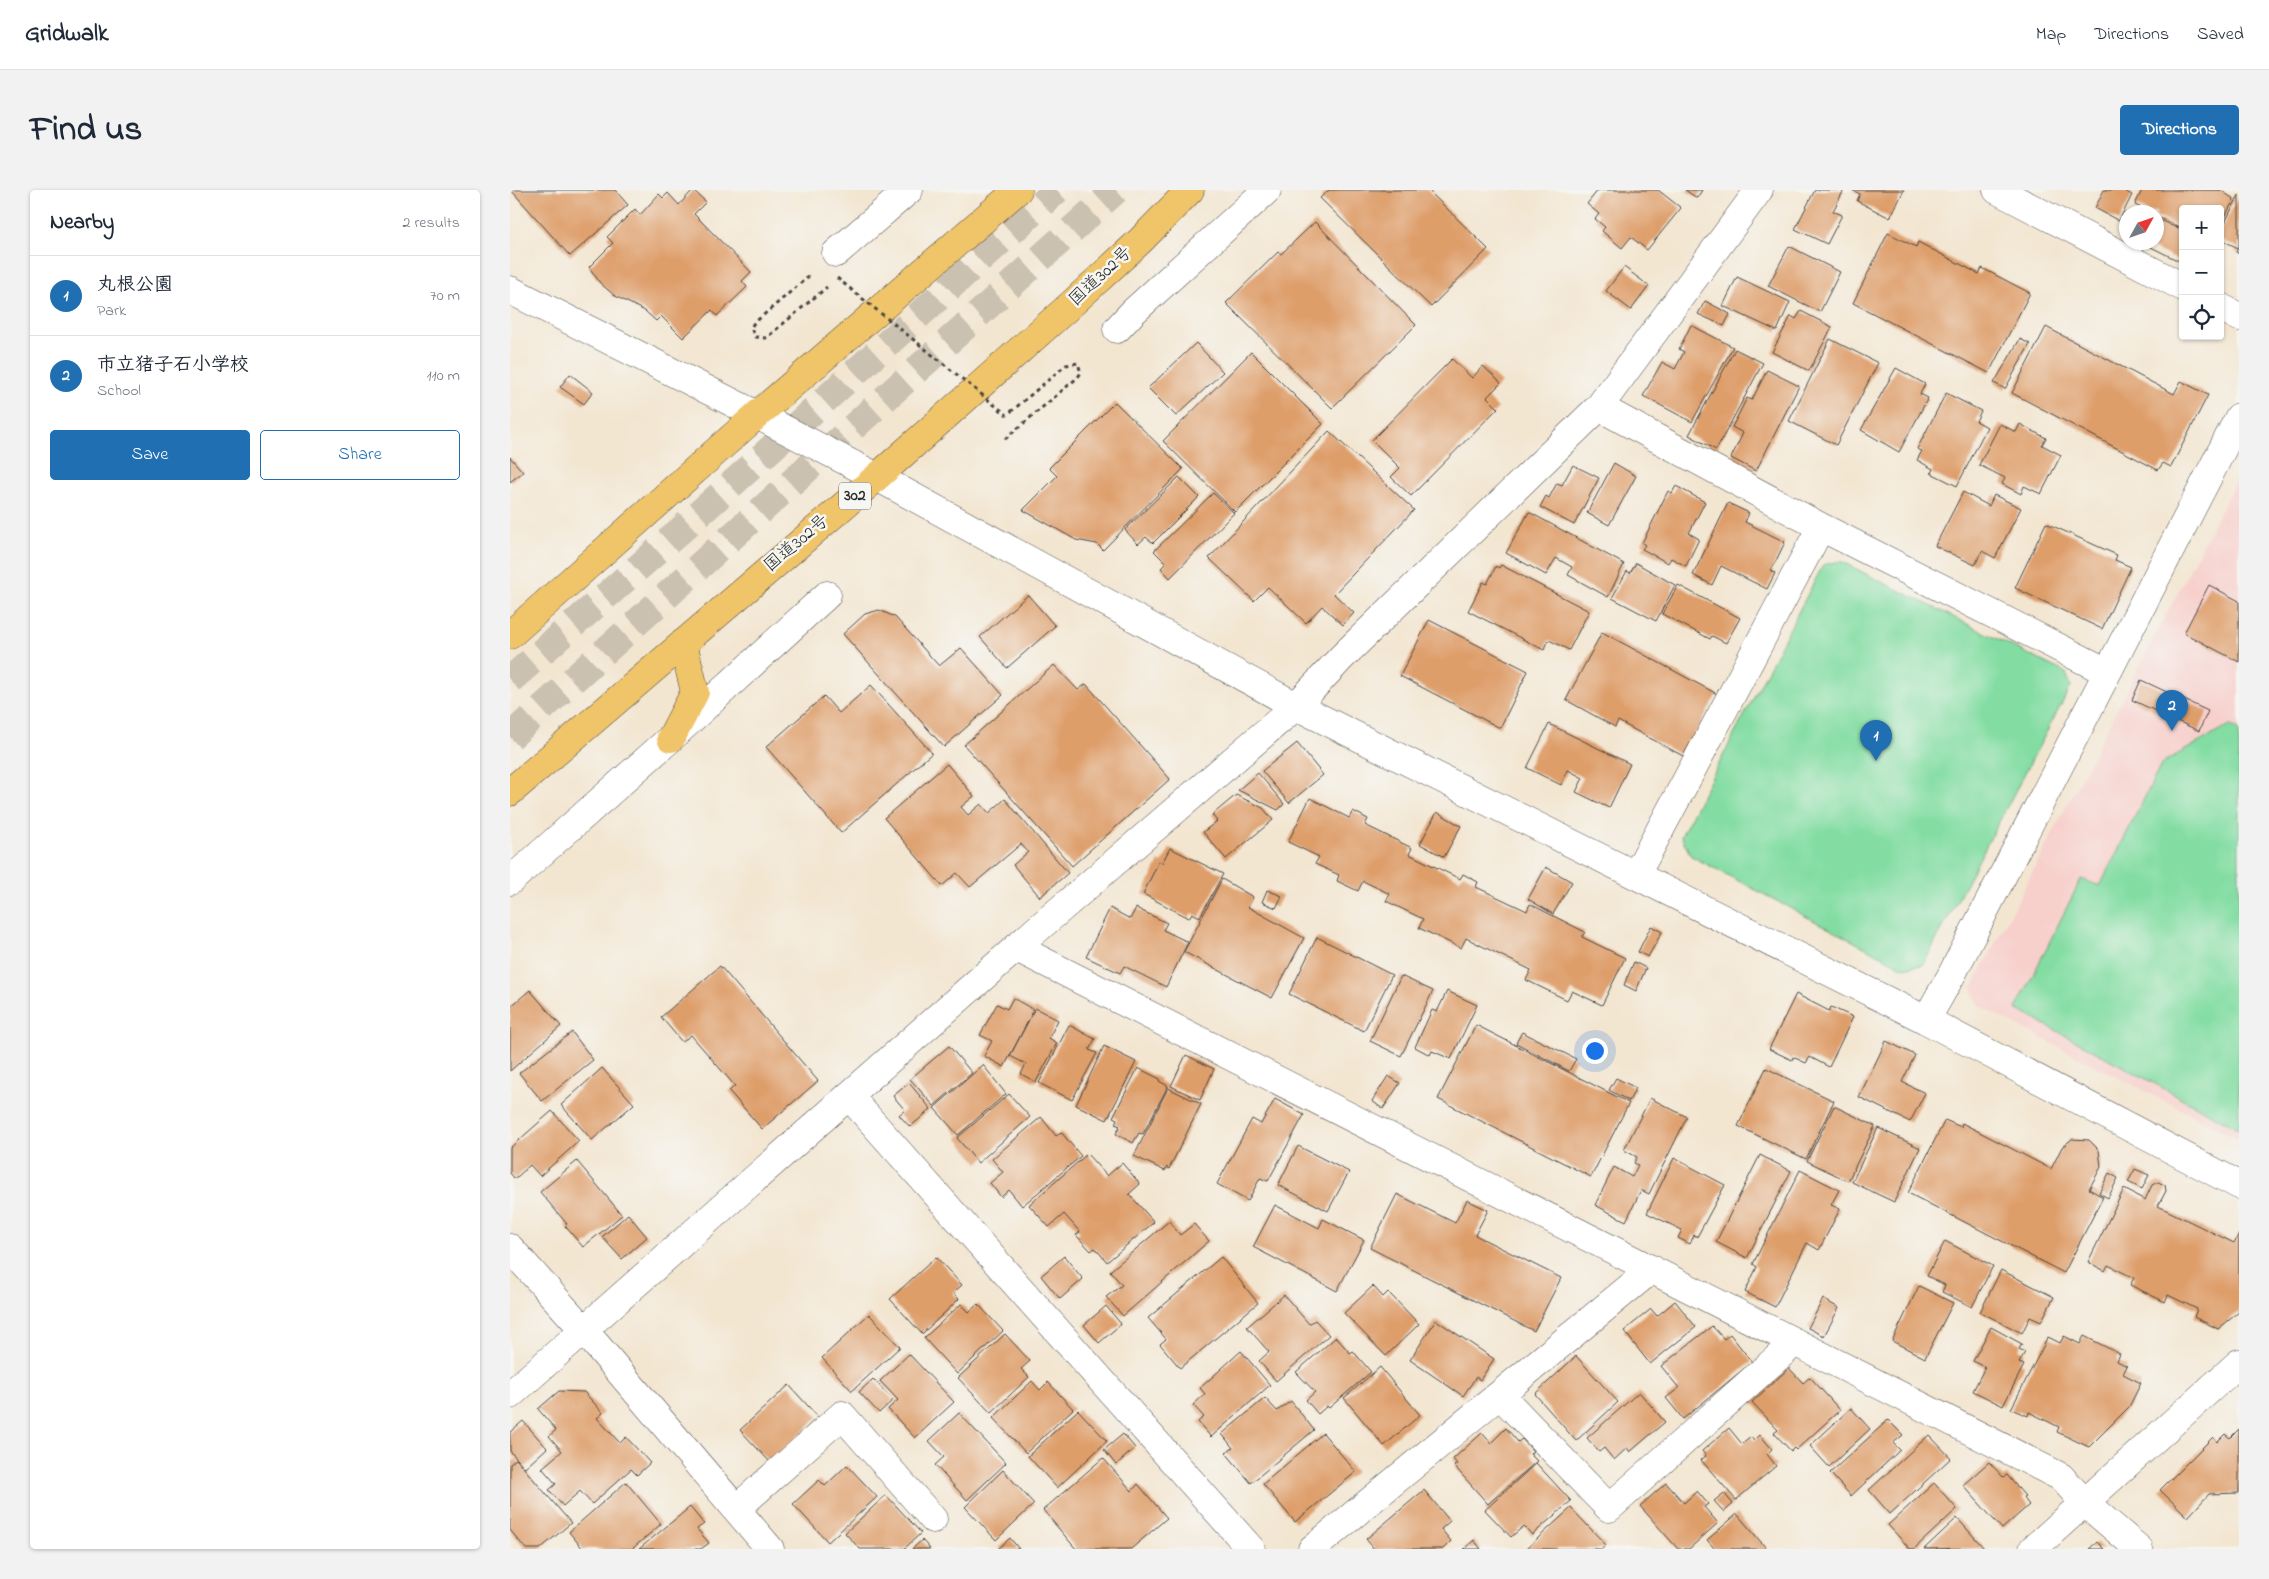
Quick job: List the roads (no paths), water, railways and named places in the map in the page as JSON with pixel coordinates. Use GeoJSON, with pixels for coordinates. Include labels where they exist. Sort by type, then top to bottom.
{"type":"FeatureCollection","features":[{"type":"Feature","properties":{"kind":"highway"},"geometry":{"type":"LineString","coordinates":[[510,635],[757,415],[1018,190]]}},
{"type":"Feature","properties":{"kind":"highway","name":"国道302号"},"geometry":{"type":"LineString","coordinates":[[510,792],[877,477],[1100,278],[1140,241],[1190,190]]}},
{"type":"Feature","properties":{"kind":"highway"},"geometry":{"type":"LineString","coordinates":[[671,738],[695,692],[683,643]]}},
{"type":"Feature","properties":{"kind":"street"},"geometry":{"type":"LineString","coordinates":[[836,254],[909,190]]}},
{"type":"Feature","properties":{"kind":"street"},"geometry":{"type":"LineString","coordinates":[[1117,329],[1133,312],[1268,190]]}},
{"type":"Feature","properties":{"kind":"street"},"geometry":{"type":"LineString","coordinates":[[510,1395],[1017,948],[1296,706],[1342,657],[1599,407],[1759,190]]}},
{"type":"Feature","properties":{"kind":"street"},"geometry":{"type":"LineString","coordinates":[[1997,190],[2179,285]]}},
{"type":"Feature","properties":{"kind":"street"},"geometry":{"type":"LineString","coordinates":[[510,290],[877,477],[1296,706],[1926,1020],[2239,1185]]}},
{"type":"Feature","properties":{"kind":"street"},"geometry":{"type":"LineString","coordinates":[[2224,309],[2239,316]]}},
{"type":"Feature","properties":{"kind":"street"},"geometry":{"type":"LineString","coordinates":[[1599,407],[1821,527],[2107,672]]}},
{"type":"Feature","properties":{"kind":"street"},"geometry":{"type":"LineString","coordinates":[[1926,1020],[1951,976],[2239,417]]}},
{"type":"Feature","properties":{"kind":"street"},"geometry":{"type":"LineString","coordinates":[[1636,875],[1821,527]]}},
{"type":"Feature","properties":{"kind":"street"},"geometry":{"type":"LineString","coordinates":[[510,881],[671,738],[827,595]]}},
{"type":"Feature","properties":{"kind":"street"},"geometry":{"type":"LineString","coordinates":[[1017,948],[2061,1477],[2084,1502],[2139,1549]]}},
{"type":"Feature","properties":{"kind":"street"},"geometry":{"type":"LineString","coordinates":[[849,1096],[1252,1549]]}},
{"type":"Feature","properties":{"kind":"street"},"geometry":{"type":"LineString","coordinates":[[510,1248],[583,1329],[770,1549]]}},
{"type":"Feature","properties":{"kind":"street"},"geometry":{"type":"LineString","coordinates":[[1312,1549],[1652,1270]]}},
{"type":"Feature","properties":{"kind":"street"},"geometry":{"type":"LineString","coordinates":[[1500,1395],[1609,1508],[1795,1342]]}},
{"type":"Feature","properties":{"kind":"street"},"geometry":{"type":"LineString","coordinates":[[2033,1549],[2239,1362]]}},
{"type":"Feature","properties":{"kind":"street"},"geometry":{"type":"LineString","coordinates":[[736,1509],[842,1415],[933,1519]]}},
{"type":"Feature","properties":{"kind":"tunnel"},"geometry":{"type":"LineString","coordinates":[[510,680],[681,530],[1057,190]]}},
{"type":"Feature","properties":{"kind":"tunnel"},"geometry":{"type":"LineString","coordinates":[[510,737],[1116,190]]}},
{"type":"Feature","properties":{"kind":"place","name":"市立猪子石小学校"},"geometry":{"type":"Point","coordinates":[2172,731]}},
{"type":"Feature","properties":{"kind":"place","name":"丸根公園"},"geometry":{"type":"Point","coordinates":[1876,761]}}]}
